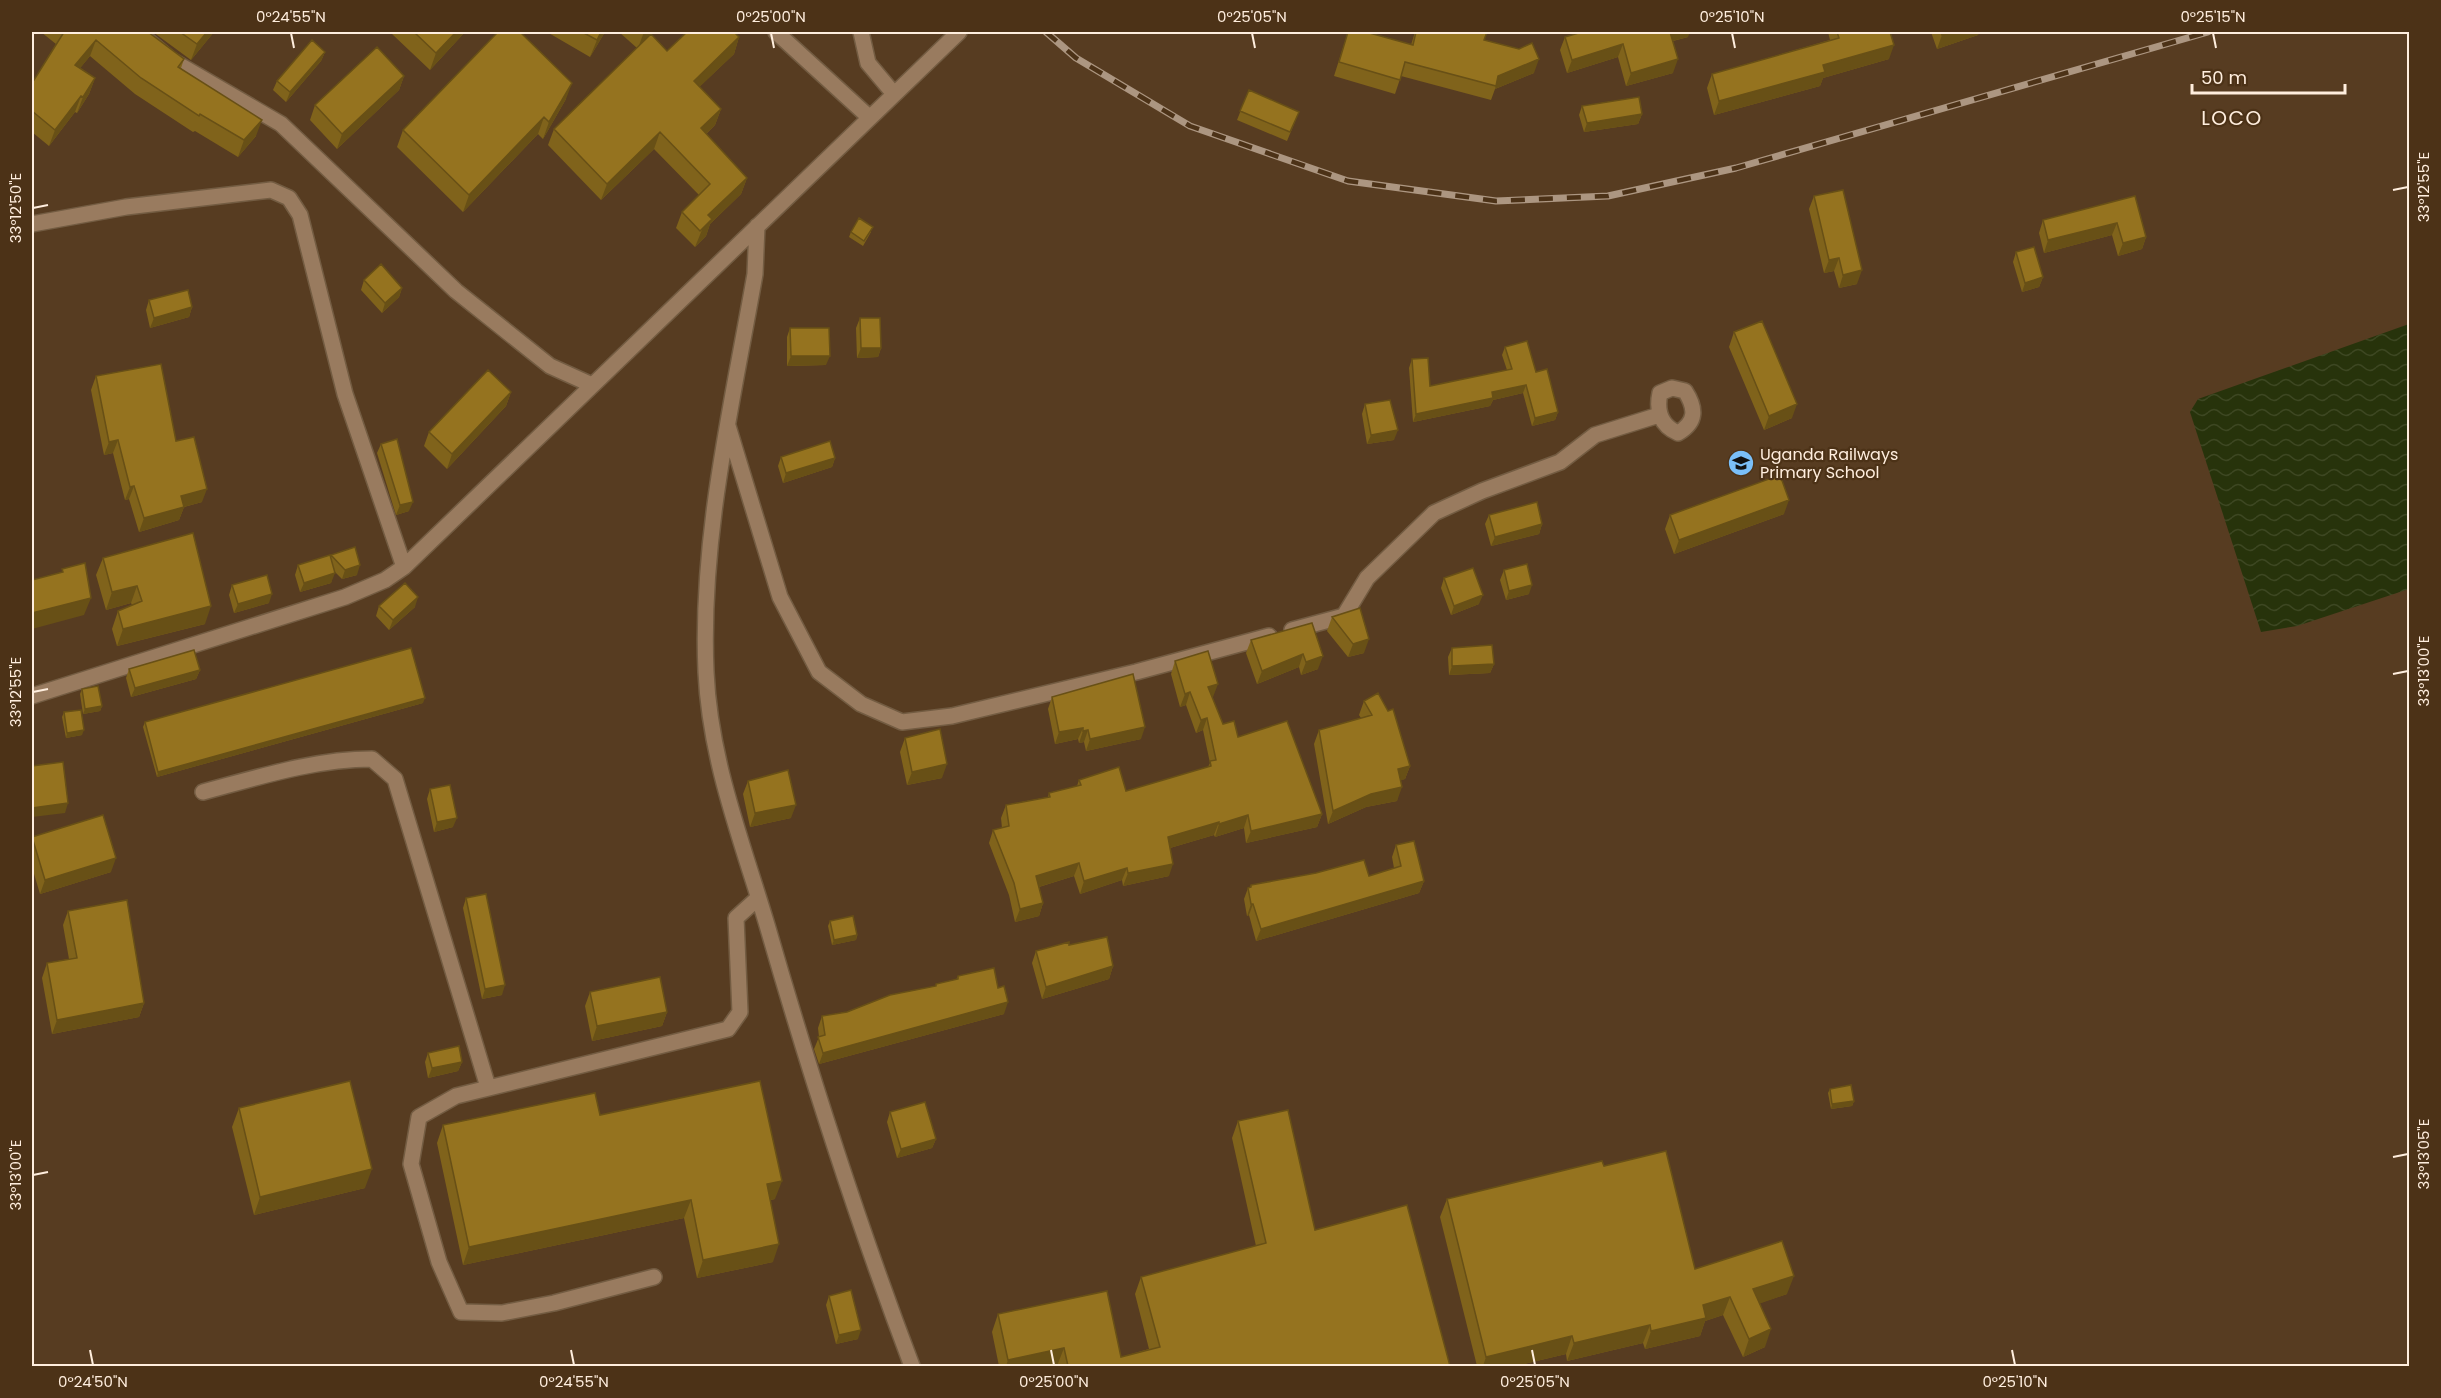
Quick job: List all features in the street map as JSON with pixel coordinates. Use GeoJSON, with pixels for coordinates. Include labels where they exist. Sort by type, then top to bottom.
{"type":"FeatureCollection","features":[{"type":"Feature","properties":{"kind":"street"},"geometry":{"type":"LineString","coordinates":[[138,32],[171,60],[281,124],[456,291],[550,366],[592,385]]}},
{"type":"Feature","properties":{"kind":"street"},"geometry":{"type":"LineString","coordinates":[[776,32],[870,117]]}},
{"type":"Feature","properties":{"kind":"street"},"geometry":{"type":"LineString","coordinates":[[861,32],[868,63],[894,94]]}},
{"type":"Feature","properties":{"kind":"street"},"geometry":{"type":"LineString","coordinates":[[32,696],[345,597],[385,580],[404,567],[959,32]]}},
{"type":"Feature","properties":{"kind":"street"},"geometry":{"type":"LineString","coordinates":[[32,225],[126,207],[271,190],[289,198],[300,215],[345,394],[404,567]]}},
{"type":"Feature","properties":{"kind":"street"},"geometry":{"type":"LineString","coordinates":[[757,226],[755,274],[707,563],[706,673],[717,758],[806,1062],[855,1210],[912,1366]]}},
{"type":"Feature","properties":{"kind":"street"},"geometry":{"type":"LineString","coordinates":[[728,426],[780,597],[819,672],[861,704],[902,722],[952,716],[1136,672],[1344,616],[1367,578],[1434,513],[1482,491],[1560,462],[1595,435],[1659,415]]}},
{"type":"Feature","properties":{"kind":"street"},"geometry":{"type":"LineString","coordinates":[[203,792],[273,773],[345,759],[372,759],[394,779],[488,1087]]}},
{"type":"Feature","properties":{"kind":"street"},"geometry":{"type":"LineString","coordinates":[[654,1277],[554,1303],[502,1313],[461,1312],[439,1262],[411,1164],[419,1117],[456,1096],[728,1029],[740,1012],[736,918],[758,898]]}},
{"type":"Feature","properties":{"kind":"water"},"geometry":{"type":"Polygon","coordinates":[[[2409,324],[2409,589],[2297,626],[2261,632],[2190,412],[2198,399],[2409,324]]]}},
{"type":"Feature","properties":{"kind":"building"},"geometry":{"type":"Polygon","coordinates":[[[64,32],[148,32],[184,59],[178,67],[262,120],[244,140],[200,114],[199,116],[141,78],[96,40],[75,65],[95,78],[83,97],[81,96],[55,130],[32,111],[32,79],[34,80],[64,32]]]}},
{"type":"Feature","properties":{"kind":"building"},"geometry":{"type":"Polygon","coordinates":[[[180,32],[207,32],[197,44],[180,32]]]}},
{"type":"Feature","properties":{"kind":"building"},"geometry":{"type":"Polygon","coordinates":[[[414,32],[456,32],[436,53],[414,32]]]}},
{"type":"Feature","properties":{"kind":"building"},"geometry":{"type":"Polygon","coordinates":[[[498,32],[520,32],[572,83],[549,122],[544,117],[469,195],[403,130],[498,32]]]}},
{"type":"Feature","properties":{"kind":"building"},"geometry":{"type":"Polygon","coordinates":[[[582,32],[601,32],[597,40],[582,32]]]}},
{"type":"Feature","properties":{"kind":"building"},"geometry":{"type":"Polygon","coordinates":[[[687,32],[734,32],[739,37],[694,81],[721,109],[701,128],[747,178],[708,215],[712,219],[700,231],[682,212],[710,184],[660,132],[607,184],[554,129],[651,34],[667,51],[687,32]]]}},
{"type":"Feature","properties":{"kind":"building"},"geometry":{"type":"Polygon","coordinates":[[[1348,32],[1366,32],[1413,45],[1416,32],[1487,32],[1484,40],[1519,49],[1532,43],[1539,59],[1498,76],[1496,86],[1405,62],[1400,80],[1339,62],[1348,32]]]}},
{"type":"Feature","properties":{"kind":"building"},"geometry":{"type":"Polygon","coordinates":[[[1582,32],[1670,32],[1678,59],[1631,73],[1623,44],[1572,60],[1565,37],[1582,32]]]}},
{"type":"Feature","properties":{"kind":"building"},"geometry":{"type":"Polygon","coordinates":[[[1837,32],[1890,32],[1894,45],[1823,65],[1825,72],[1719,101],[1712,74],[1839,38],[1837,32]]]}},
{"type":"Feature","properties":{"kind":"building"},"geometry":{"type":"Polygon","coordinates":[[[312,40],[325,52],[290,92],[277,81],[312,40]]]}},
{"type":"Feature","properties":{"kind":"building"},"geometry":{"type":"Polygon","coordinates":[[[377,47],[404,76],[342,134],[315,105],[377,47]]]}},
{"type":"Feature","properties":{"kind":"building"},"geometry":{"type":"Polygon","coordinates":[[[1249,90],[1299,112],[1290,132],[1240,111],[1249,90]]]}},
{"type":"Feature","properties":{"kind":"building"},"geometry":{"type":"Polygon","coordinates":[[[1639,97],[1642,114],[1587,123],[1582,106],[1639,97]]]}},
{"type":"Feature","properties":{"kind":"building"},"geometry":{"type":"Polygon","coordinates":[[[1843,190],[1862,270],[1843,275],[1839,258],[1829,260],[1814,196],[1843,190]]]}},
{"type":"Feature","properties":{"kind":"building"},"geometry":{"type":"Polygon","coordinates":[[[2135,196],[2146,237],[2123,243],[2117,223],[2048,240],[2043,220],[2135,196]]]}},
{"type":"Feature","properties":{"kind":"building"},"geometry":{"type":"Polygon","coordinates":[[[859,218],[873,227],[864,241],[851,232],[859,218]]]}},
{"type":"Feature","properties":{"kind":"building"},"geometry":{"type":"Polygon","coordinates":[[[2034,247],[2043,277],[2025,283],[2016,252],[2034,247]]]}},
{"type":"Feature","properties":{"kind":"building"},"geometry":{"type":"Polygon","coordinates":[[[381,264],[402,288],[385,303],[364,280],[381,264]]]}},
{"type":"Feature","properties":{"kind":"building"},"geometry":{"type":"Polygon","coordinates":[[[188,290],[192,307],[154,318],[149,300],[188,290]]]}},
{"type":"Feature","properties":{"kind":"building"},"geometry":{"type":"Polygon","coordinates":[[[860,318],[880,318],[881,348],[861,348],[860,318]]]}},
{"type":"Feature","properties":{"kind":"building"},"geometry":{"type":"Polygon","coordinates":[[[1762,321],[1797,404],[1769,416],[1734,332],[1762,321]]]}},
{"type":"Feature","properties":{"kind":"building"},"geometry":{"type":"Polygon","coordinates":[[[790,328],[829,328],[830,356],[791,356],[790,328]]]}},
{"type":"Feature","properties":{"kind":"building"},"geometry":{"type":"Polygon","coordinates":[[[1527,341],[1536,372],[1547,369],[1558,412],[1535,418],[1526,385],[1492,392],[1493,398],[1416,414],[1412,359],[1428,358],[1430,386],[1512,369],[1505,347],[1527,341]]]}},
{"type":"Feature","properties":{"kind":"building"},"geometry":{"type":"Polygon","coordinates":[[[161,364],[176,441],[194,437],[207,489],[181,496],[184,507],[144,518],[134,486],[130,487],[118,440],[109,442],[96,376],[161,364]]]}},
{"type":"Feature","properties":{"kind":"building"},"geometry":{"type":"Polygon","coordinates":[[[488,370],[511,392],[452,454],[429,432],[488,370]]]}},
{"type":"Feature","properties":{"kind":"building"},"geometry":{"type":"Polygon","coordinates":[[[1390,400],[1398,430],[1371,435],[1365,404],[1390,400]]]}},
{"type":"Feature","properties":{"kind":"building"},"geometry":{"type":"Polygon","coordinates":[[[397,439],[413,502],[400,505],[381,444],[397,439]]]}},
{"type":"Feature","properties":{"kind":"building"},"geometry":{"type":"Polygon","coordinates":[[[830,441],[835,458],[786,473],[781,457],[830,441]]]}},
{"type":"Feature","properties":{"kind":"building"},"geometry":{"type":"Polygon","coordinates":[[[1780,475],[1789,500],[1679,540],[1670,515],[1780,475]]]}},
{"type":"Feature","properties":{"kind":"building"},"geometry":{"type":"Polygon","coordinates":[[[1537,502],[1542,524],[1495,537],[1489,515],[1537,502]]]}},
{"type":"Feature","properties":{"kind":"building"},"geometry":{"type":"Polygon","coordinates":[[[193,533],[211,606],[123,629],[118,611],[142,601],[137,586],[112,592],[103,558],[193,533]]]}},
{"type":"Feature","properties":{"kind":"building"},"geometry":{"type":"Polygon","coordinates":[[[355,547],[360,565],[345,570],[331,555],[355,547]]]}},
{"type":"Feature","properties":{"kind":"building"},"geometry":{"type":"Polygon","coordinates":[[[330,555],[335,573],[304,583],[298,565],[330,555]]]}},
{"type":"Feature","properties":{"kind":"building"},"geometry":{"type":"Polygon","coordinates":[[[85,563],[91,598],[32,613],[32,580],[63,572],[62,569],[85,563]]]}},
{"type":"Feature","properties":{"kind":"building"},"geometry":{"type":"Polygon","coordinates":[[[1527,564],[1532,585],[1509,591],[1504,570],[1527,564]]]}},
{"type":"Feature","properties":{"kind":"building"},"geometry":{"type":"Polygon","coordinates":[[[1473,568],[1483,595],[1454,606],[1444,578],[1473,568]]]}},
{"type":"Feature","properties":{"kind":"building"},"geometry":{"type":"Polygon","coordinates":[[[267,575],[272,594],[238,604],[232,585],[267,575]]]}},
{"type":"Feature","properties":{"kind":"building"},"geometry":{"type":"Polygon","coordinates":[[[405,583],[418,597],[393,620],[379,606],[405,583]]]}},
{"type":"Feature","properties":{"kind":"building"},"geometry":{"type":"Polygon","coordinates":[[[1360,608],[1369,639],[1353,644],[1332,617],[1360,608]]]}},
{"type":"Feature","properties":{"kind":"building"},"geometry":{"type":"Polygon","coordinates":[[[1312,623],[1323,656],[1306,662],[1303,654],[1262,671],[1251,640],[1312,623]]]}},
{"type":"Feature","properties":{"kind":"building"},"geometry":{"type":"Polygon","coordinates":[[[1492,645],[1494,664],[1452,666],[1452,648],[1492,645]]]}},
{"type":"Feature","properties":{"kind":"building"},"geometry":{"type":"Polygon","coordinates":[[[411,648],[425,698],[158,772],[145,722],[411,648]]]}},
{"type":"Feature","properties":{"kind":"building"},"geometry":{"type":"Polygon","coordinates":[[[194,650],[200,670],[135,688],[129,669],[194,650]]]}},
{"type":"Feature","properties":{"kind":"building"},"geometry":{"type":"Polygon","coordinates":[[[1208,651],[1218,684],[1208,687],[1223,724],[1234,721],[1238,737],[1287,721],[1322,814],[1251,831],[1248,815],[1168,837],[1173,864],[1128,873],[1127,868],[1084,881],[1079,863],[1036,876],[1043,903],[1020,909],[1014,883],[993,830],[1009,826],[1006,805],[1050,797],[1049,793],[1081,785],[1079,780],[1119,767],[1126,791],[1211,766],[1210,761],[1216,760],[1207,718],[1201,720],[1190,692],[1185,694],[1175,661],[1208,651]]]}},
{"type":"Feature","properties":{"kind":"building"},"geometry":{"type":"Polygon","coordinates":[[[1133,674],[1145,727],[1090,739],[1088,730],[1083,731],[1083,728],[1059,732],[1052,697],[1133,674]]]}},
{"type":"Feature","properties":{"kind":"building"},"geometry":{"type":"Polygon","coordinates":[[[98,686],[102,706],[85,709],[82,689],[98,686]]]}},
{"type":"Feature","properties":{"kind":"building"},"geometry":{"type":"Polygon","coordinates":[[[1378,693],[1388,711],[1393,709],[1410,766],[1398,769],[1402,787],[1371,794],[1333,811],[1319,730],[1372,715],[1364,701],[1378,693]]]}},
{"type":"Feature","properties":{"kind":"building"},"geometry":{"type":"Polygon","coordinates":[[[81,710],[84,730],[67,733],[64,712],[81,710]]]}},
{"type":"Feature","properties":{"kind":"building"},"geometry":{"type":"Polygon","coordinates":[[[940,729],[947,764],[912,772],[905,738],[940,729]]]}},
{"type":"Feature","properties":{"kind":"building"},"geometry":{"type":"Polygon","coordinates":[[[63,762],[68,803],[32,808],[32,766],[63,762]]]}},
{"type":"Feature","properties":{"kind":"building"},"geometry":{"type":"Polygon","coordinates":[[[788,770],[796,805],[755,813],[748,781],[788,770]]]}},
{"type":"Feature","properties":{"kind":"building"},"geometry":{"type":"Polygon","coordinates":[[[450,785],[457,818],[437,822],[430,789],[450,785]]]}},
{"type":"Feature","properties":{"kind":"building"},"geometry":{"type":"Polygon","coordinates":[[[103,815],[116,858],[45,880],[32,837],[103,815]]]}},
{"type":"Feature","properties":{"kind":"building"},"geometry":{"type":"Polygon","coordinates":[[[1414,841],[1424,881],[1261,929],[1253,904],[1251,904],[1248,888],[1251,885],[1316,873],[1364,860],[1369,876],[1401,866],[1396,845],[1414,841]]]}},
{"type":"Feature","properties":{"kind":"building"},"geometry":{"type":"Polygon","coordinates":[[[486,894],[505,985],[485,989],[466,898],[486,894]]]}},
{"type":"Feature","properties":{"kind":"building"},"geometry":{"type":"Polygon","coordinates":[[[127,900],[144,1003],[57,1020],[47,963],[77,958],[68,911],[127,900]]]}},
{"type":"Feature","properties":{"kind":"building"},"geometry":{"type":"Polygon","coordinates":[[[853,916],[857,935],[834,940],[830,921],[853,916]]]}},
{"type":"Feature","properties":{"kind":"building"},"geometry":{"type":"Polygon","coordinates":[[[1107,937],[1113,966],[1046,987],[1036,951],[1069,942],[1069,945],[1107,937]]]}},
{"type":"Feature","properties":{"kind":"building"},"geometry":{"type":"Polygon","coordinates":[[[994,968],[998,988],[1004,986],[1008,1002],[823,1053],[818,1037],[825,1035],[822,1016],[847,1012],[890,995],[936,986],[936,984],[958,979],[958,976],[994,968]]]}},
{"type":"Feature","properties":{"kind":"building"},"geometry":{"type":"Polygon","coordinates":[[[660,977],[667,1012],[597,1026],[590,992],[660,977]]]}},
{"type":"Feature","properties":{"kind":"building"},"geometry":{"type":"Polygon","coordinates":[[[459,1046],[462,1062],[432,1068],[428,1053],[459,1046]]]}},
{"type":"Feature","properties":{"kind":"building"},"geometry":{"type":"Polygon","coordinates":[[[350,1081],[372,1169],[260,1197],[239,1108],[350,1081]]]}},
{"type":"Feature","properties":{"kind":"building"},"geometry":{"type":"Polygon","coordinates":[[[760,1081],[782,1181],[767,1184],[779,1244],[703,1260],[691,1200],[469,1247],[443,1125],[595,1093],[600,1115],[760,1081]]]}},
{"type":"Feature","properties":{"kind":"building"},"geometry":{"type":"Polygon","coordinates":[[[1851,1085],[1854,1101],[1832,1104],[1830,1089],[1851,1085]]]}},
{"type":"Feature","properties":{"kind":"building"},"geometry":{"type":"Polygon","coordinates":[[[925,1102],[936,1139],[901,1149],[890,1112],[925,1102]]]}},
{"type":"Feature","properties":{"kind":"building"},"geometry":{"type":"Polygon","coordinates":[[[1288,1110],[1315,1230],[1407,1205],[1450,1366],[1068,1366],[1064,1348],[1008,1360],[998,1314],[1107,1291],[1121,1357],[1160,1347],[1141,1277],[1266,1243],[1238,1121],[1288,1110]]]}},
{"type":"Feature","properties":{"kind":"building"},"geometry":{"type":"Polygon","coordinates":[[[1666,1151],[1695,1269],[1782,1241],[1794,1276],[1753,1289],[1771,1329],[1749,1339],[1730,1297],[1703,1305],[1706,1318],[1651,1331],[1650,1325],[1574,1343],[1572,1336],[1486,1357],[1447,1199],[1602,1161],[1604,1166],[1666,1151]]]}},
{"type":"Feature","properties":{"kind":"building"},"geometry":{"type":"Polygon","coordinates":[[[851,1290],[861,1330],[839,1335],[829,1296],[851,1290]]]}},
{"type":"Feature","properties":{"kind":"railway"},"geometry":{"type":"LineString","coordinates":[[1046,32],[1076,58],[1190,126],[1348,181],[1496,201],[1608,196],[1736,168],[2208,32]]}},
{"type":"Feature","properties":{"kind":"place","name":"Uganda Railways Primary School"},"geometry":{"type":"Point","coordinates":[1741,463]}},
{"type":"Feature","properties":{"kind":"district","name":"LOCO"},"geometry":{"type":"Point","coordinates":[2232,118]}}]}
